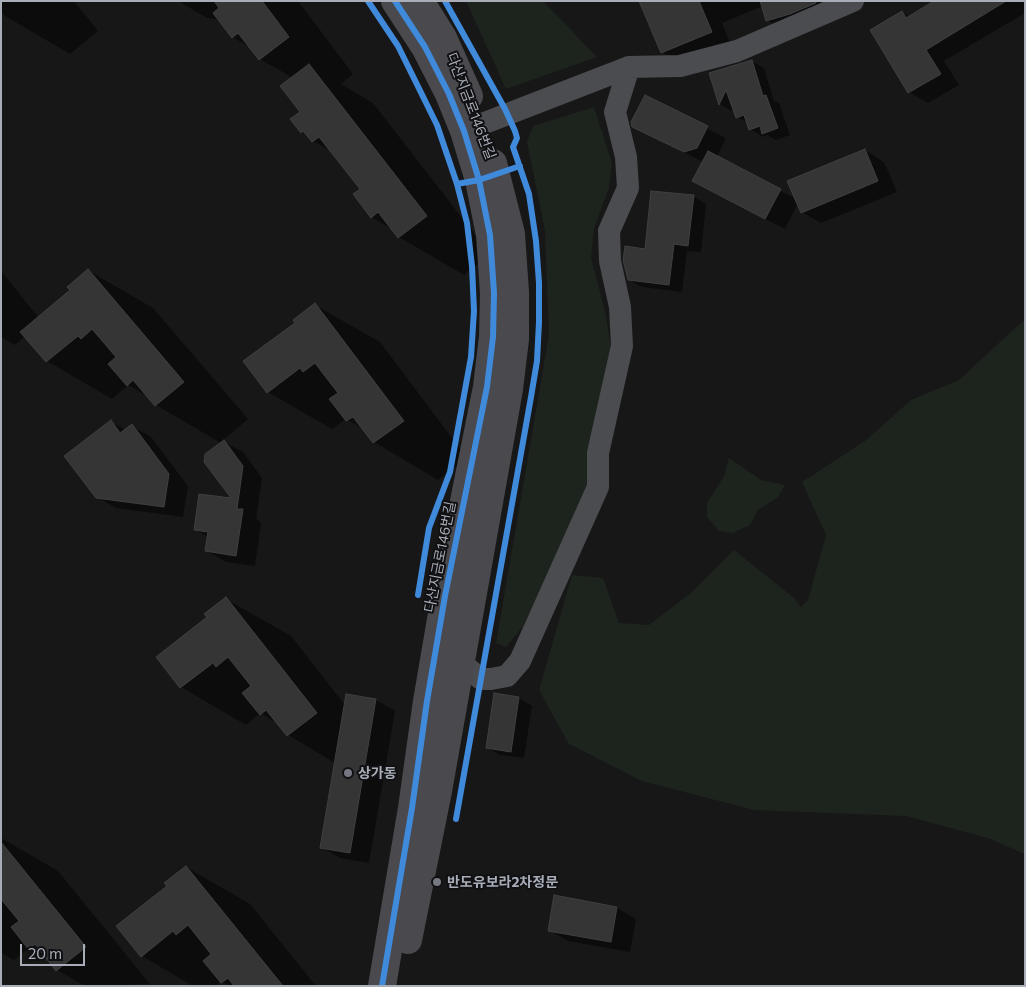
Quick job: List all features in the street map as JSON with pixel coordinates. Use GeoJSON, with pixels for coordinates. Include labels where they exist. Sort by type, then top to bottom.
{"type":"FeatureCollection","features":[{"type":"Feature","properties":{"kind":"street","name":"다산지금로146번길"},"geometry":{"type":"LineString","coordinates":[[382,986],[445,596],[487,387],[493,337],[494,293],[490,236],[479,180],[473,128],[448,94],[425,47],[395,1]]}},
{"type":"Feature","properties":{"kind":"street","name":"다산지금로146번길"},"geometry":{"type":"LineString","coordinates":[[399,986],[438,791],[509,389],[514,339],[515,292],[511,234],[496,174],[473,128],[443,38],[420,1]]}},
{"type":"Feature","properties":{"kind":"street"},"geometry":{"type":"LineString","coordinates":[[473,128],[629,67],[680,66],[737,51],[853,1]]}},
{"type":"Feature","properties":{"kind":"street"},"geometry":{"type":"LineString","coordinates":[[460,662],[481,679],[491,679],[507,676],[520,661],[598,487],[598,453],[622,346],[620,307],[610,261],[609,231],[628,188],[626,157],[615,112],[629,67]]}},
{"type":"Feature","properties":{"kind":"shaded area"},"geometry":{"type":"Polygon","coordinates":[[[466,1],[543,1],[597,57],[506,89],[466,1]]]}},
{"type":"Feature","properties":{"kind":"shaded area"},"geometry":{"type":"Polygon","coordinates":[[[594,107],[612,163],[609,188],[594,228],[591,258],[605,311],[611,348],[592,484],[523,626],[506,647],[496,643],[549,335],[545,231],[527,142],[533,126],[594,107]]]}},
{"type":"Feature","properties":{"kind":"shaded area"},"geometry":{"type":"Polygon","coordinates":[[[1025,319],[1025,854],[988,838],[906,816],[754,810],[642,781],[569,744],[539,690],[572,575],[603,578],[619,623],[649,625],[692,592],[734,550],[794,598],[801,607],[808,600],[826,535],[802,482],[865,441],[911,400],[959,380],[1025,319]]]}},
{"type":"Feature","properties":{"kind":"shaded area"},"geometry":{"type":"Polygon","coordinates":[[[729,458],[761,480],[785,485],[778,497],[758,510],[750,525],[733,533],[719,531],[707,517],[707,503],[724,476],[729,458]]]}},
{"type":"Feature","properties":{"kind":"building"},"geometry":{"type":"Polygon","coordinates":[[[214,1],[262,1],[289,37],[259,60],[238,33],[232,38],[213,13],[219,8],[214,1]]]}},
{"type":"Feature","properties":{"kind":"building"},"geometry":{"type":"Polygon","coordinates":[[[639,1],[699,1],[712,32],[661,53],[639,1]]]}},
{"type":"Feature","properties":{"kind":"building"},"geometry":{"type":"Polygon","coordinates":[[[760,1],[816,1],[816,3],[790,14],[766,21],[760,1]]]}},
{"type":"Feature","properties":{"kind":"building"},"geometry":{"type":"Polygon","coordinates":[[[934,1],[1006,1],[926,50],[941,74],[908,93],[870,30],[902,11],[906,18],[934,1]]]}},
{"type":"Feature","properties":{"kind":"building"},"geometry":{"type":"Polygon","coordinates":[[[752,60],[763,96],[766,95],[778,128],[762,134],[760,126],[749,130],[744,115],[736,118],[726,90],[719,105],[709,73],[752,60]]]}},
{"type":"Feature","properties":{"kind":"building"},"geometry":{"type":"Polygon","coordinates":[[[309,64],[427,216],[398,238],[378,212],[371,218],[353,194],[360,189],[319,137],[312,142],[303,131],[301,133],[290,119],[300,112],[280,86],[309,64]]]}},
{"type":"Feature","properties":{"kind":"building"},"geometry":{"type":"Polygon","coordinates":[[[645,95],[708,126],[697,148],[684,152],[632,127],[631,122],[645,95]]]}},
{"type":"Feature","properties":{"kind":"building"},"geometry":{"type":"Polygon","coordinates":[[[865,149],[878,181],[801,213],[787,181],[865,149]]]}},
{"type":"Feature","properties":{"kind":"building"},"geometry":{"type":"Polygon","coordinates":[[[708,151],[781,189],[765,219],[692,181],[708,151]]]}},
{"type":"Feature","properties":{"kind":"building"},"geometry":{"type":"Polygon","coordinates":[[[651,191],[694,195],[688,246],[674,244],[669,285],[628,280],[623,260],[625,246],[645,249],[651,191]]]}},
{"type":"Feature","properties":{"kind":"building"},"geometry":{"type":"Polygon","coordinates":[[[88,269],[184,382],[155,406],[133,380],[127,386],[108,364],[116,357],[92,329],[81,339],[78,336],[46,362],[20,332],[70,290],[67,287],[88,269]]]}},
{"type":"Feature","properties":{"kind":"building"},"geometry":{"type":"Polygon","coordinates":[[[315,303],[404,421],[373,443],[353,417],[346,421],[329,399],[338,393],[315,363],[303,372],[300,368],[267,393],[243,361],[295,323],[293,320],[315,303]]]}},
{"type":"Feature","properties":{"kind":"building"},"geometry":{"type":"Polygon","coordinates":[[[111,420],[120,433],[132,424],[169,474],[164,507],[96,498],[64,456],[111,420]]]}},
{"type":"Feature","properties":{"kind":"building"},"geometry":{"type":"Polygon","coordinates":[[[224,440],[243,466],[237,509],[243,509],[236,556],[205,551],[208,532],[194,530],[199,494],[231,498],[204,462],[205,454],[224,440]]]}},
{"type":"Feature","properties":{"kind":"building"},"geometry":{"type":"Polygon","coordinates":[[[226,597],[317,713],[287,736],[266,710],[260,715],[242,693],[251,686],[228,657],[216,667],[213,663],[180,688],[156,657],[207,617],[204,614],[226,597]]]}},
{"type":"Feature","properties":{"kind":"building"},"geometry":{"type":"Polygon","coordinates":[[[494,693],[519,697],[511,752],[486,748],[494,693]]]}},
{"type":"Feature","properties":{"kind":"building","name":"상가동"},"geometry":{"type":"Polygon","coordinates":[[[346,694],[376,699],[350,853],[320,848],[346,694]]]}},
{"type":"Feature","properties":{"kind":"building"},"geometry":{"type":"Polygon","coordinates":[[[1,842],[86,947],[56,971],[35,944],[29,950],[11,927],[19,921],[1,899],[1,842]]]}},
{"type":"Feature","properties":{"kind":"building"},"geometry":{"type":"Polygon","coordinates":[[[186,866],[283,986],[234,986],[228,978],[221,983],[203,961],[211,954],[188,925],[176,935],[173,931],[141,957],[116,926],[167,886],[164,883],[186,866]]]}},
{"type":"Feature","properties":{"kind":"building"},"geometry":{"type":"Polygon","coordinates":[[[554,895],[617,907],[611,942],[548,931],[554,895]]]}},
{"type":"Feature","properties":{"kind":"cycle path"},"geometry":{"type":"LineString","coordinates":[[368,1],[398,46],[437,125],[457,184],[467,223],[472,266],[474,311],[471,357],[450,472],[429,528],[418,595]]}},
{"type":"Feature","properties":{"kind":"cycle path"},"geometry":{"type":"LineString","coordinates":[[382,986],[445,596],[487,387],[493,337],[494,293],[490,235],[479,180],[464,131],[449,94],[425,47],[395,1]]}},
{"type":"Feature","properties":{"kind":"cycle path"},"geometry":{"type":"LineString","coordinates":[[445,1],[505,109],[515,131],[517,138],[513,147],[529,194],[536,241],[539,283],[537,361],[456,819]]}},
{"type":"Feature","properties":{"kind":"cycle path"},"geometry":{"type":"LineString","coordinates":[[457,184],[479,180],[520,166]]}},
{"type":"Feature","properties":{"kind":"place","name":"상가동"},"geometry":{"type":"Point","coordinates":[348,773]}},
{"type":"Feature","properties":{"kind":"place","name":"반도유보라2차정문"},"geometry":{"type":"Point","coordinates":[437,882]}}]}
